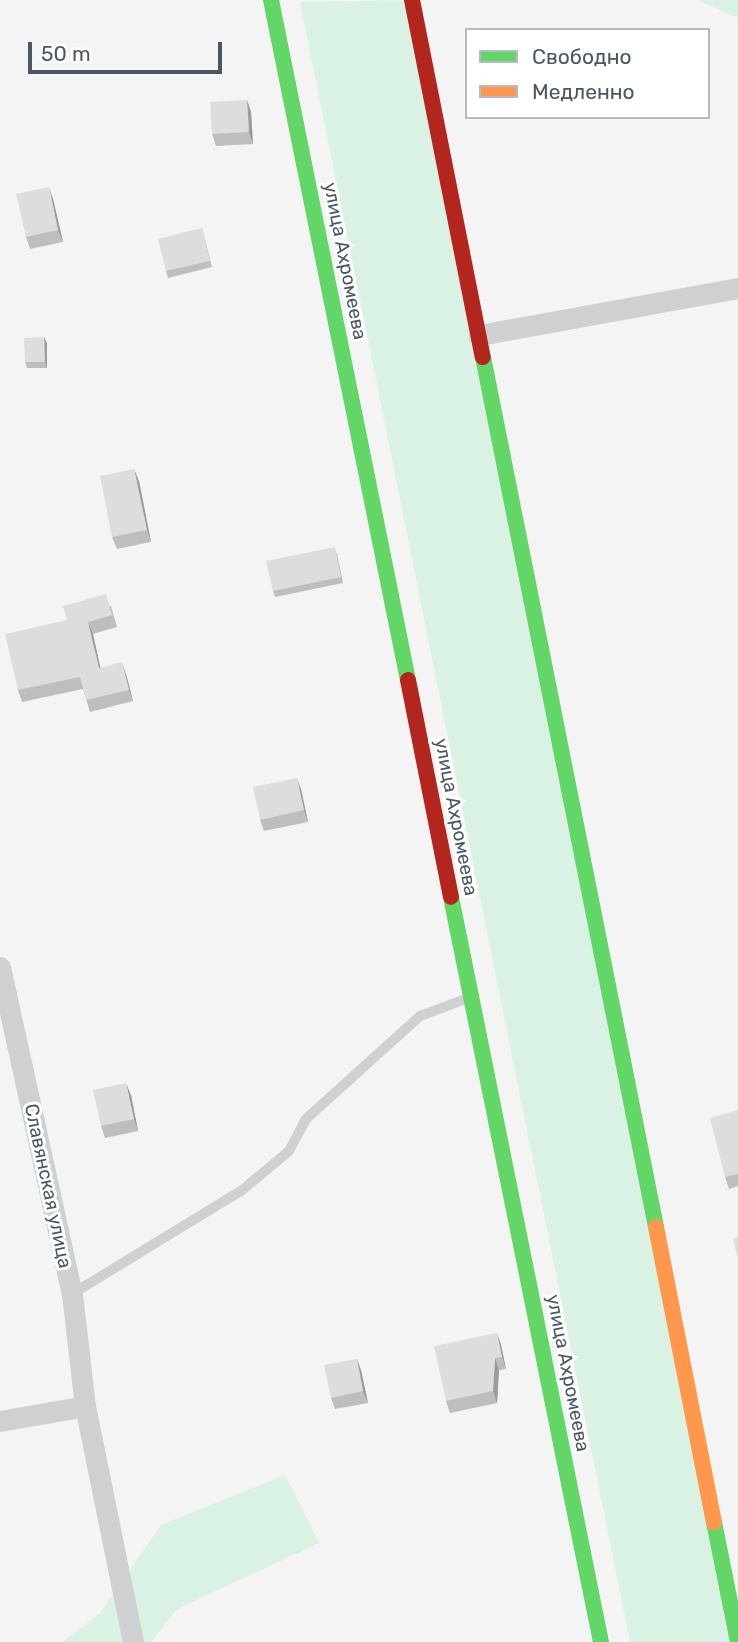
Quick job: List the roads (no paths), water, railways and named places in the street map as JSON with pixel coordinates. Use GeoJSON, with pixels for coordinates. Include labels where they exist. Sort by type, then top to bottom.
{"type":"FeatureCollection","features":[{"type":"Feature","properties":{"kind":"street","name":"улица Ахромеева"},"geometry":{"type":"LineString","coordinates":[[271,0],[601,1642]]}},
{"type":"Feature","properties":{"kind":"street"},"geometry":{"type":"LineString","coordinates":[[412,0],[738,1642]]}},
{"type":"Feature","properties":{"kind":"street"},"geometry":{"type":"LineString","coordinates":[[479,335],[738,288]]}},
{"type":"Feature","properties":{"kind":"street","name":"Славянская улица"},"geometry":{"type":"LineString","coordinates":[[0,967],[72,1294],[85,1406],[133,1642]]}},
{"type":"Feature","properties":{"kind":"street"},"geometry":{"type":"LineString","coordinates":[[0,1420],[85,1406]]}},
{"type":"Feature","properties":{"kind":"lane"},"geometry":{"type":"LineString","coordinates":[[72,1294],[241,1191],[289,1151],[306,1119],[420,1016],[471,997]]}}]}
